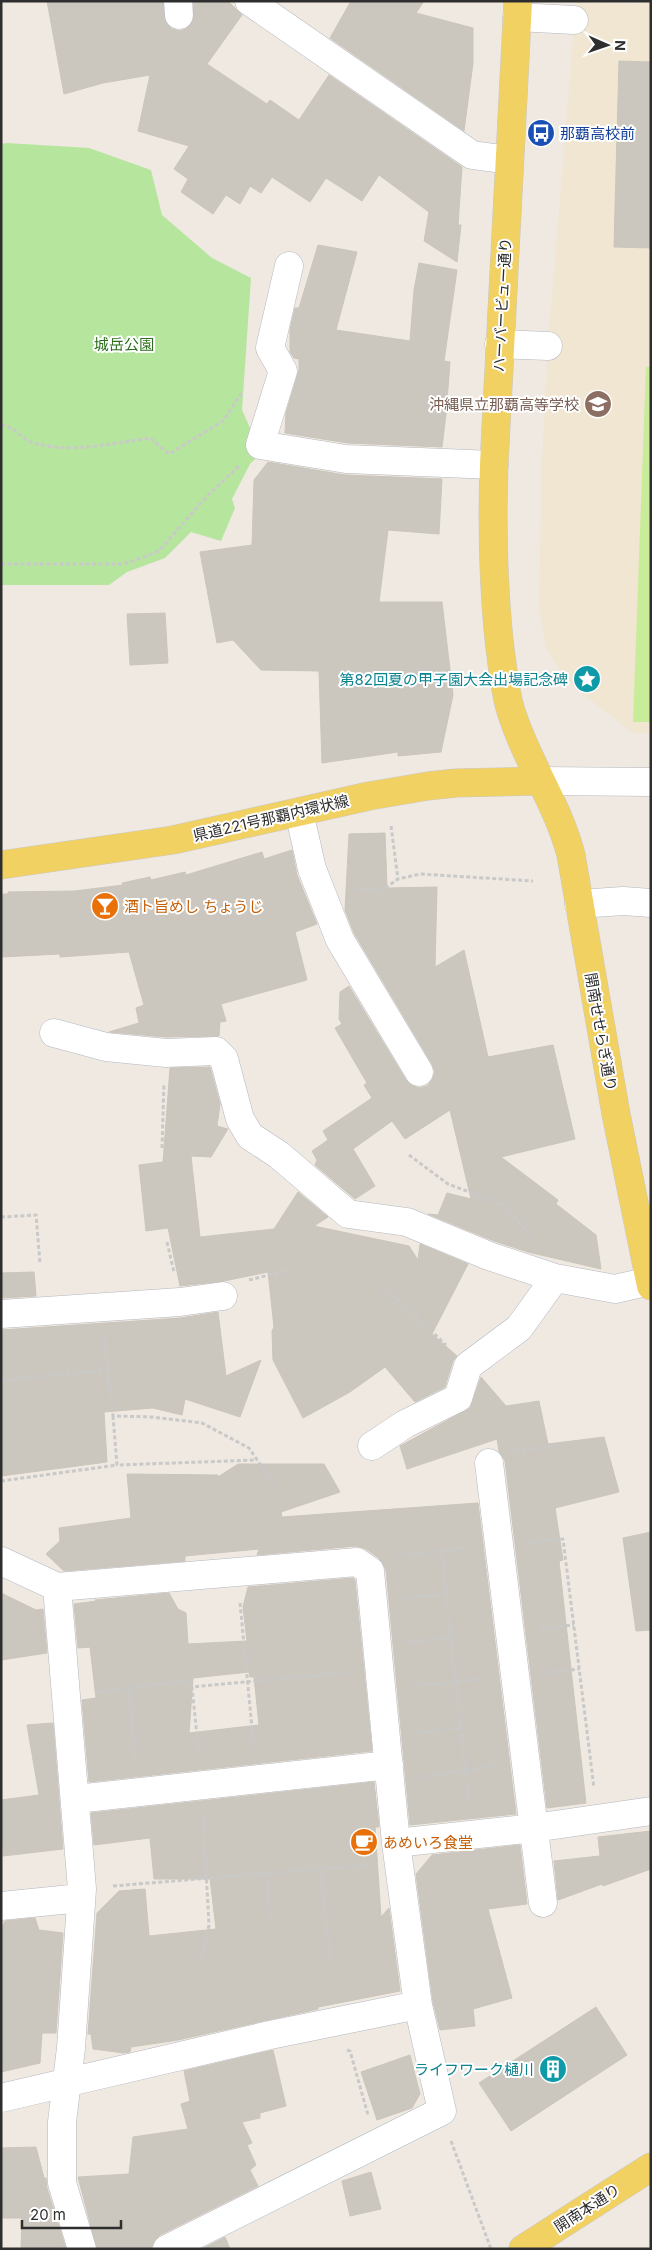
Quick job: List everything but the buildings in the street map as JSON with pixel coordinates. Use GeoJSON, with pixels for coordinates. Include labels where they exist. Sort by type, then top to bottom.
{"type":"FeatureCollection","features":[{"type":"Feature","properties":{"kind":"main road","name":"ハーバービュー通り"},"geometry":{"type":"LineString","coordinates":[[518,9],[499,344],[494,465],[493,566],[505,686],[510,709],[541,782]]}},
{"type":"Feature","properties":{"kind":"main road","name":"県道221号那覇内環状線"},"geometry":{"type":"LineString","coordinates":[[1,865],[173,840],[369,796],[428,786],[456,783],[541,782]]}},
{"type":"Feature","properties":{"kind":"main road","name":"開南せせらぎ通り"},"geometry":{"type":"LineString","coordinates":[[541,782],[565,831],[571,855],[579,904],[642,1194],[650,1284]]}},
{"type":"Feature","properties":{"kind":"main road","name":"開南本通り"},"geometry":{"type":"LineString","coordinates":[[523,2249],[651,2167]]}},
{"type":"Feature","properties":{"kind":"street"},"geometry":{"type":"LineString","coordinates":[[249,1],[472,154],[510,160]]}},
{"type":"Feature","properties":{"kind":"street"},"geometry":{"type":"LineString","coordinates":[[518,9],[574,20]]}},
{"type":"Feature","properties":{"kind":"street"},"geometry":{"type":"LineString","coordinates":[[289,266],[270,348],[283,371],[260,445],[346,459],[494,465]]}},
{"type":"Feature","properties":{"kind":"street"},"geometry":{"type":"LineString","coordinates":[[499,344],[548,346]]}},
{"type":"Feature","properties":{"kind":"street"},"geometry":{"type":"LineString","coordinates":[[541,782],[651,782]]}},
{"type":"Feature","properties":{"kind":"street"},"geometry":{"type":"LineString","coordinates":[[300,812],[312,869],[340,940],[419,1072]]}},
{"type":"Feature","properties":{"kind":"street"},"geometry":{"type":"LineString","coordinates":[[579,904],[624,901],[651,904]]}},
{"type":"Feature","properties":{"kind":"street"},"geometry":{"type":"LineString","coordinates":[[54,1032],[106,1047],[166,1053],[216,1051],[224,1059],[240,1119],[250,1136],[279,1155],[348,1214],[407,1222],[489,1256],[555,1278],[615,1289],[650,1284]]}},
{"type":"Feature","properties":{"kind":"street"},"geometry":{"type":"LineString","coordinates":[[372,1446],[406,1424],[458,1398],[468,1366],[519,1328],[555,1278]]}},
{"type":"Feature","properties":{"kind":"street"},"geometry":{"type":"LineString","coordinates":[[1,1314],[180,1302],[223,1296]]}},
{"type":"Feature","properties":{"kind":"street"},"geometry":{"type":"LineString","coordinates":[[489,1462],[543,1903]]}},
{"type":"Feature","properties":{"kind":"street"},"geometry":{"type":"LineString","coordinates":[[1,1561],[57,1587],[357,1562],[370,1571],[389,1773],[418,2005],[442,2111],[167,2249]]}},
{"type":"Feature","properties":{"kind":"street"},"geometry":{"type":"LineString","coordinates":[[57,1587],[76,1799],[82,1893],[67,2082],[62,2122],[62,2183],[82,2249]]}},
{"type":"Feature","properties":{"kind":"street"},"geometry":{"type":"LineString","coordinates":[[76,1799],[258,1779],[389,1773]]}},
{"type":"Feature","properties":{"kind":"street"},"geometry":{"type":"LineString","coordinates":[[398,1853],[472,1835],[651,1811]]}},
{"type":"Feature","properties":{"kind":"street"},"geometry":{"type":"LineString","coordinates":[[1,1906],[82,1893]]}},
{"type":"Feature","properties":{"kind":"street"},"geometry":{"type":"LineString","coordinates":[[1,2098],[306,2028],[418,2005]]}},
{"type":"Feature","properties":{"kind":"path"},"geometry":{"type":"LineString","coordinates":[[1,424],[10,425],[32,443],[72,447],[150,438],[169,454],[223,421],[244,390]]}},
{"type":"Feature","properties":{"kind":"path"},"geometry":{"type":"LineString","coordinates":[[1,564],[124,564],[159,551],[207,496],[260,445]]}},
{"type":"Feature","properties":{"kind":"path"},"geometry":{"type":"LineString","coordinates":[[391,826],[398,879]]}},
{"type":"Feature","properties":{"kind":"path"},"geometry":{"type":"LineString","coordinates":[[350,891],[358,888],[381,891],[398,879],[420,874],[533,881]]}},
{"type":"Feature","properties":{"kind":"path"},"geometry":{"type":"LineString","coordinates":[[162,1148],[166,1053]]}},
{"type":"Feature","properties":{"kind":"path"},"geometry":{"type":"LineString","coordinates":[[409,1155],[448,1184],[504,1205],[534,1239],[526,1268]]}},
{"type":"Feature","properties":{"kind":"path"},"geometry":{"type":"LineString","coordinates":[[1,1217],[36,1215],[40,1263]]}},
{"type":"Feature","properties":{"kind":"path"},"geometry":{"type":"LineString","coordinates":[[223,1296],[226,1284],[290,1270]]}},
{"type":"Feature","properties":{"kind":"path"},"geometry":{"type":"LineString","coordinates":[[380,1288],[403,1304],[468,1366]]}},
{"type":"Feature","properties":{"kind":"path"},"geometry":{"type":"LineString","coordinates":[[101,1307],[117,1465]]}},
{"type":"Feature","properties":{"kind":"path"},"geometry":{"type":"LineString","coordinates":[[1,1380],[108,1370]]}},
{"type":"Feature","properties":{"kind":"path"},"geometry":{"type":"LineString","coordinates":[[113,1416],[152,1417],[202,1423],[249,1448],[275,1486]]}},
{"type":"Feature","properties":{"kind":"path"},"geometry":{"type":"LineString","coordinates":[[489,1462],[486,1455],[555,1446]]}},
{"type":"Feature","properties":{"kind":"path"},"geometry":{"type":"LineString","coordinates":[[1,1481],[117,1465],[257,1460]]}},
{"type":"Feature","properties":{"kind":"path"},"geometry":{"type":"LineString","coordinates":[[442,1551],[472,1835]]}},
{"type":"Feature","properties":{"kind":"path"},"geometry":{"type":"LineString","coordinates":[[237,1572],[246,1682],[258,1779]]}},
{"type":"Feature","properties":{"kind":"path"},"geometry":{"type":"LineString","coordinates":[[373,1601],[446,1594]]}},
{"type":"Feature","properties":{"kind":"path"},"geometry":{"type":"LineString","coordinates":[[377,1645],[451,1638]]}},
{"type":"Feature","properties":{"kind":"path"},"geometry":{"type":"LineString","coordinates":[[382,1689],[579,1669]]}},
{"type":"Feature","properties":{"kind":"path"},"geometry":{"type":"LineString","coordinates":[[67,1695],[185,1681],[192,1687]]}},
{"type":"Feature","properties":{"kind":"path"},"geometry":{"type":"LineString","coordinates":[[129,1688],[137,1792]]}},
{"type":"Feature","properties":{"kind":"path"},"geometry":{"type":"LineString","coordinates":[[386,1737],[461,1728]]}},
{"type":"Feature","properties":{"kind":"path"},"geometry":{"type":"LineString","coordinates":[[389,1773],[526,1762]]}},
{"type":"Feature","properties":{"kind":"path"},"geometry":{"type":"LineString","coordinates":[[82,1893],[320,1869],[398,1853]]}},
{"type":"Feature","properties":{"kind":"path"},"geometry":{"type":"LineString","coordinates":[[320,1869],[331,1963]]}},
{"type":"Feature","properties":{"kind":"path"},"geometry":{"type":"LineString","coordinates":[[266,1874],[271,1920]]}},
{"type":"Feature","properties":{"kind":"path"},"geometry":{"type":"LineString","coordinates":[[306,2028],[350,2051],[377,2144]]}},
{"type":"Feature","properties":{"kind":"path"},"geometry":{"type":"LineString","coordinates":[[442,2111],[450,2139],[491,2249]]}},
{"type":"Feature","properties":{"kind":"shaded area","name":"沖縄県立那覇高等学校"},"geometry":{"type":"Polygon","coordinates":[[[640,1],[651,1],[651,733],[633,733],[567,681],[546,648],[539,608],[542,462],[548,346],[576,2],[640,4],[640,1]]]}},
{"type":"Feature","properties":{"kind":"green space","name":"城岳公園"},"geometry":{"type":"Polygon","coordinates":[[[1,144],[89,148],[151,170],[162,215],[212,258],[251,278],[242,410],[261,453],[250,464],[232,499],[235,508],[221,541],[191,532],[165,558],[127,572],[109,585],[1,585],[1,144]]]}},
{"type":"Feature","properties":{"kind":"green space"},"geometry":{"type":"Polygon","coordinates":[[[646,367],[651,367],[651,722],[633,722],[646,367]]]}},
{"type":"Feature","properties":{"kind":"place","name":"那覇高校前"},"geometry":{"type":"Point","coordinates":[541,133]}},
{"type":"Feature","properties":{"kind":"place","name":"沖縄県立那覇高等学校"},"geometry":{"type":"Point","coordinates":[598,404]}},
{"type":"Feature","properties":{"kind":"place","name":"第82回夏の甲子園大会出場記念碑"},"geometry":{"type":"Point","coordinates":[587,679]}},
{"type":"Feature","properties":{"kind":"place","name":"酒ト旨めし ちょうじ"},"geometry":{"type":"Point","coordinates":[105,906]}},
{"type":"Feature","properties":{"kind":"place","name":"あめいろ食堂"},"geometry":{"type":"Point","coordinates":[364,1842]}},
{"type":"Feature","properties":{"kind":"place","name":"ライフワーク樋川"},"geometry":{"type":"Point","coordinates":[553,2069]}}]}
